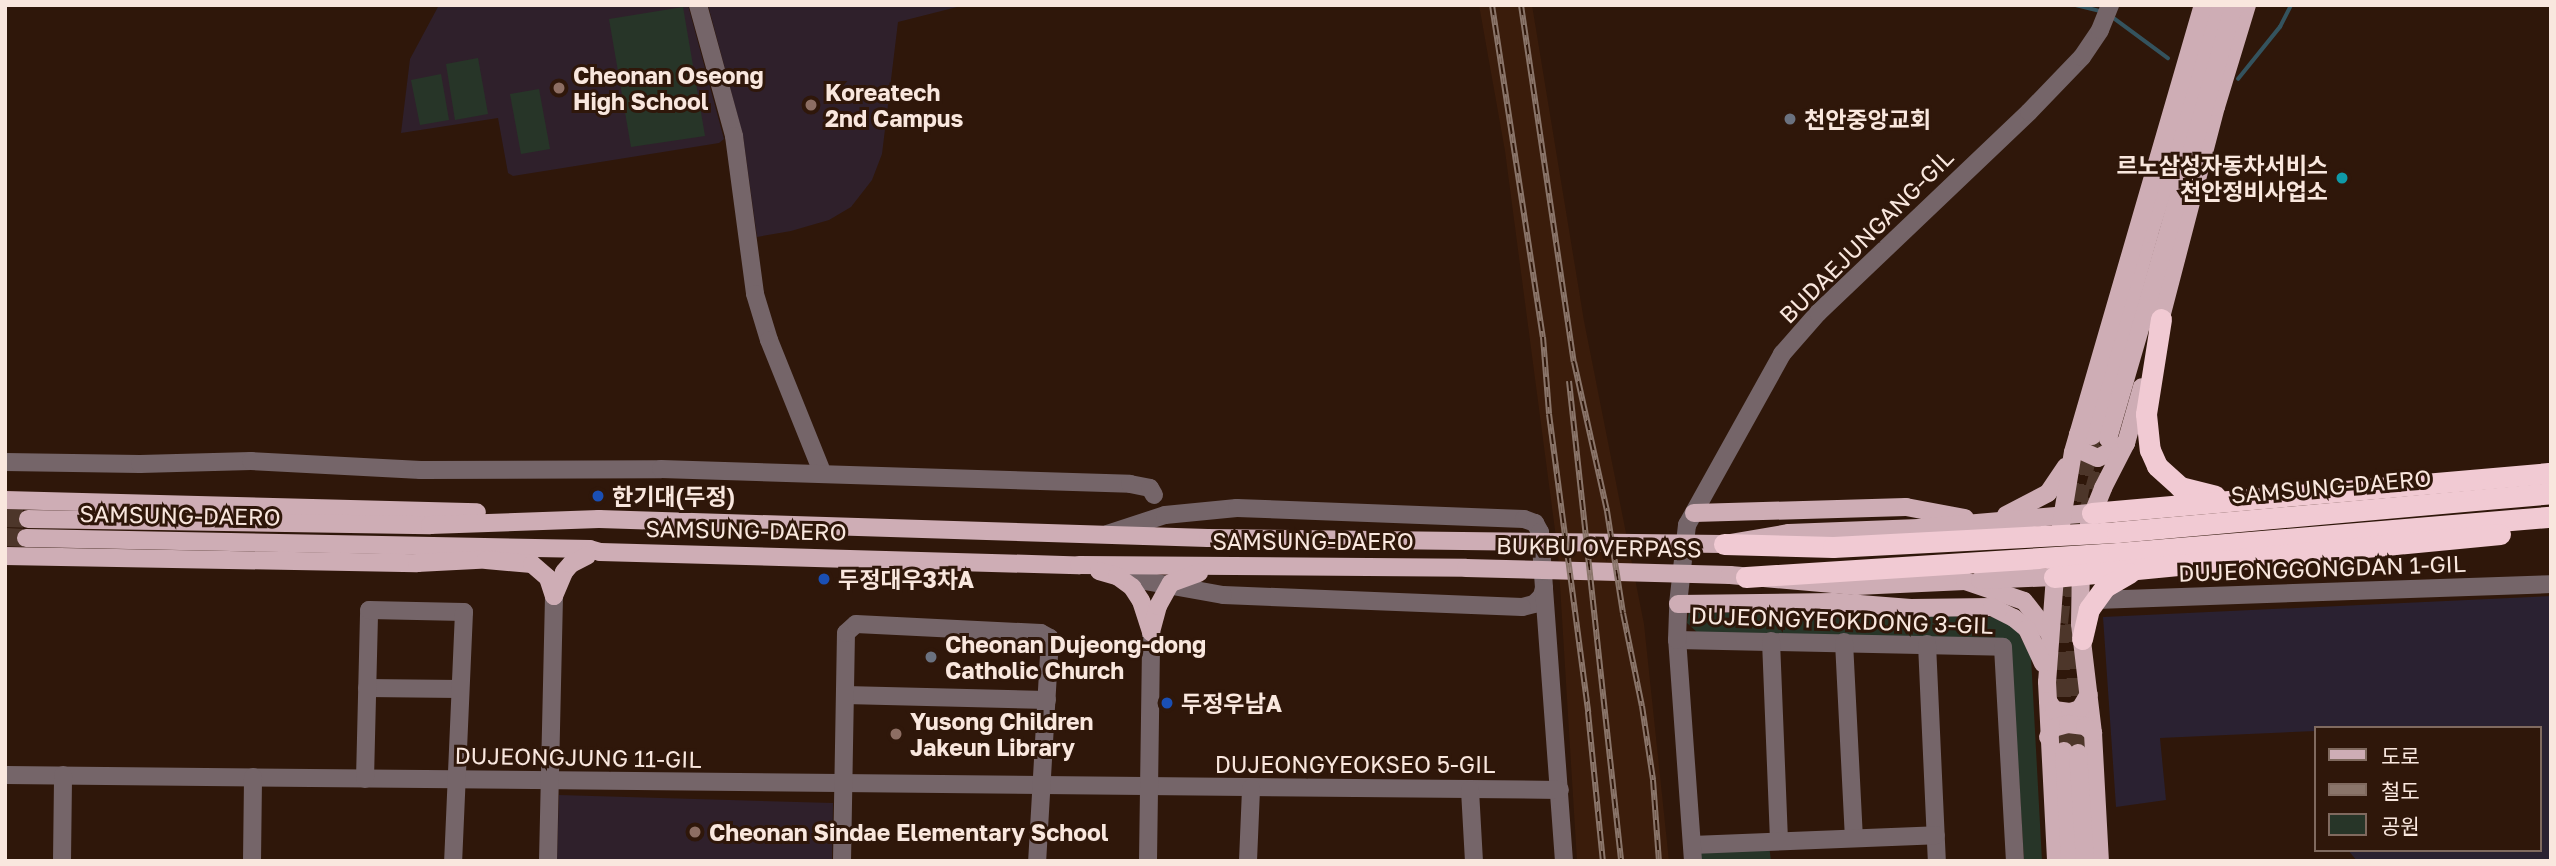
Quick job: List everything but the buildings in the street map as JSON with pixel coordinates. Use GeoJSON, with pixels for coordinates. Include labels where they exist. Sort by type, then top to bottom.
{"type":"FeatureCollection","features":[{"type":"Feature","properties":{"kind":"highway"},"geometry":{"type":"LineString","coordinates":[[2161,319],[2146,414],[2150,450],[2157,466],[2180,487],[2238,500]]}},
{"type":"Feature","properties":{"kind":"highway"},"geometry":{"type":"LineString","coordinates":[[2092,513],[2551,473]]}},
{"type":"Feature","properties":{"kind":"highway","name":"SAMSUNG-DAERO"},"geometry":{"type":"LineString","coordinates":[[2117,543],[2551,493]]}},
{"type":"Feature","properties":{"kind":"highway","name":"SAMSUNG-DAERO"},"geometry":{"type":"LineString","coordinates":[[2117,543],[2551,517]]}},
{"type":"Feature","properties":{"kind":"highway"},"geometry":{"type":"LineString","coordinates":[[2054,577],[2551,531]]}},
{"type":"Feature","properties":{"kind":"highway"},"geometry":{"type":"LineString","coordinates":[[1724,544],[1833,547],[2028,538],[2117,543]]}},
{"type":"Feature","properties":{"kind":"highway"},"geometry":{"type":"LineString","coordinates":[[1738,576],[2025,559],[2117,543]]}},
{"type":"Feature","properties":{"kind":"highway"},"geometry":{"type":"LineString","coordinates":[[2082,639],[2084,622],[2096,600],[2115,579],[2138,569]]}},
{"type":"Feature","properties":{"kind":"main road"},"geometry":{"type":"LineString","coordinates":[[2093,436],[2203,5]]}},
{"type":"Feature","properties":{"kind":"main road"},"geometry":{"type":"LineString","coordinates":[[1986,522],[2020,510],[2048,493],[2073,452],[2093,436],[2145,247],[2220,5]]}},
{"type":"Feature","properties":{"kind":"main road"},"geometry":{"type":"LineString","coordinates":[[2126,443],[2098,458],[2082,451],[2093,436],[2234,5]]}},
{"type":"Feature","properties":{"kind":"main road"},"geometry":{"type":"LineString","coordinates":[[2100,861],[2093,733],[2082,639],[2080,574],[2092,513],[2126,443],[2217,107],[2248,5]]}},
{"type":"Feature","properties":{"kind":"main road"},"geometry":{"type":"LineString","coordinates":[[2056,861],[2048,737],[2049,633],[2062,516],[2073,452]]}},
{"type":"Feature","properties":{"kind":"main road"},"geometry":{"type":"LineString","coordinates":[[5,500],[550,514],[599,519]]}},
{"type":"Feature","properties":{"kind":"main road"},"geometry":{"type":"LineString","coordinates":[[1690,519],[1906,507],[1986,522],[2092,513]]}},
{"type":"Feature","properties":{"kind":"main road","name":"SAMSUNG-DAERO"},"geometry":{"type":"LineString","coordinates":[[28,519],[429,525],[599,519],[1464,543]]}},
{"type":"Feature","properties":{"kind":"main road","name":"BUKBU OVERPASS"},"geometry":{"type":"LineString","coordinates":[[1464,543],[1724,544],[1805,531],[1919,528],[1986,522]]}},
{"type":"Feature","properties":{"kind":"main road","name":"SAMSUNG-DAERO"},"geometry":{"type":"LineString","coordinates":[[26,538],[590,549],[593,554],[1079,565],[1466,568]]}},
{"type":"Feature","properties":{"kind":"main road"},"geometry":{"type":"LineString","coordinates":[[5,555],[417,563],[593,554]]}},
{"type":"Feature","properties":{"kind":"main road"},"geometry":{"type":"LineString","coordinates":[[554,596],[564,572],[593,554]]}},
{"type":"Feature","properties":{"kind":"main road"},"geometry":{"type":"LineString","coordinates":[[477,559],[532,564],[548,578],[554,596]]}},
{"type":"Feature","properties":{"kind":"main road"},"geometry":{"type":"LineString","coordinates":[[1079,565],[1117,576],[1132,587],[1141,601],[1151,632]]}},
{"type":"Feature","properties":{"kind":"main road"},"geometry":{"type":"LineString","coordinates":[[1151,632],[1158,606],[1171,583],[1223,567]]}},
{"type":"Feature","properties":{"kind":"main road","name":"BUKBU OVERPASS"},"geometry":{"type":"LineString","coordinates":[[1466,568],[1738,576],[1856,586],[2054,577]]}},
{"type":"Feature","properties":{"kind":"main road"},"geometry":{"type":"LineString","coordinates":[[1965,581],[2024,601],[2049,633]]}},
{"type":"Feature","properties":{"kind":"main road"},"geometry":{"type":"LineString","coordinates":[[1678,604],[1834,602],[1911,608],[1992,607],[2014,618],[2027,629],[2042,657],[2047,682]]}},
{"type":"Feature","properties":{"kind":"main road"},"geometry":{"type":"LineString","coordinates":[[2048,701],[2054,710],[2070,712],[2080,709],[2089,694]]}},
{"type":"Feature","properties":{"kind":"main road"},"geometry":{"type":"LineString","coordinates":[[2048,737],[2053,728],[2068,724],[2085,726],[2093,733]]}},
{"type":"Feature","properties":{"kind":"main road"},"geometry":{"type":"LineString","coordinates":[[2070,861],[2071,752],[2085,861]]}},
{"type":"Feature","properties":{"kind":"street"},"geometry":{"type":"LineString","coordinates":[[698,5],[734,135],[755,294],[769,340],[823,474]]}},
{"type":"Feature","properties":{"kind":"street","name":"BUDAEJUNGANG-GIL"},"geometry":{"type":"LineString","coordinates":[[1690,519],[1782,354],[1818,313],[2082,57],[2108,13]]}},
{"type":"Feature","properties":{"kind":"street"},"geometry":{"type":"LineString","coordinates":[[5,462],[140,464],[251,461],[421,470],[661,469],[1130,484],[1150,488],[1154,495]]}},
{"type":"Feature","properties":{"kind":"street"},"geometry":{"type":"LineString","coordinates":[[1107,534],[1165,515],[1237,508],[1524,519],[1535,523],[1540,532],[1564,861]]}},
{"type":"Feature","properties":{"kind":"street"},"geometry":{"type":"LineString","coordinates":[[1690,519],[1678,604],[1677,640],[1692,853],[1779,841],[1936,835]]}},
{"type":"Feature","properties":{"kind":"street"},"geometry":{"type":"LineString","coordinates":[[1117,576],[1171,583],[1223,595],[1522,607],[1536,610],[1547,625]]}},
{"type":"Feature","properties":{"kind":"street","name":"DUJEONGGONGDAN 1-GIL"},"geometry":{"type":"LineString","coordinates":[[2096,600],[2551,584]]}},
{"type":"Feature","properties":{"kind":"street"},"geometry":{"type":"LineString","coordinates":[[1522,607],[1534,604],[1542,596],[1544,588]]}},
{"type":"Feature","properties":{"kind":"street"},"geometry":{"type":"LineString","coordinates":[[548,861],[554,596]]}},
{"type":"Feature","properties":{"kind":"street"},"geometry":{"type":"LineString","coordinates":[[365,779],[369,610],[464,612],[453,861]]}},
{"type":"Feature","properties":{"kind":"street"},"geometry":{"type":"LineString","coordinates":[[842,861],[846,633],[856,624],[1041,633],[1050,638],[1037,861]]}},
{"type":"Feature","properties":{"kind":"street"},"geometry":{"type":"LineString","coordinates":[[1148,861],[1151,632]]}},
{"type":"Feature","properties":{"kind":"street","name":"DUJEONGYEOKDONG 3-GIL"},"geometry":{"type":"LineString","coordinates":[[1677,640],[2003,647],[2015,861]]}},
{"type":"Feature","properties":{"kind":"street"},"geometry":{"type":"LineString","coordinates":[[1771,641],[1779,841]]}},
{"type":"Feature","properties":{"kind":"street"},"geometry":{"type":"LineString","coordinates":[[1844,642],[1854,838]]}},
{"type":"Feature","properties":{"kind":"street"},"geometry":{"type":"LineString","coordinates":[[1927,644],[1937,861]]}},
{"type":"Feature","properties":{"kind":"street"},"geometry":{"type":"LineString","coordinates":[[367,688],[460,689]]}},
{"type":"Feature","properties":{"kind":"street"},"geometry":{"type":"LineString","coordinates":[[845,695],[1047,700]]}},
{"type":"Feature","properties":{"kind":"street","name":"DUJEONGJUNG 11-GIL"},"geometry":{"type":"LineString","coordinates":[[5,775],[1151,787]]}},
{"type":"Feature","properties":{"kind":"street"},"geometry":{"type":"LineString","coordinates":[[62,861],[63,775]]}},
{"type":"Feature","properties":{"kind":"street"},"geometry":{"type":"LineString","coordinates":[[252,861],[253,778]]}},
{"type":"Feature","properties":{"kind":"street","name":"DUJEONGYEOKSEO 5-GIL"},"geometry":{"type":"LineString","coordinates":[[1151,787],[1560,790]]}},
{"type":"Feature","properties":{"kind":"street"},"geometry":{"type":"LineString","coordinates":[[1248,861],[1251,788]]}},
{"type":"Feature","properties":{"kind":"street"},"geometry":{"type":"LineString","coordinates":[[1470,790],[1474,861]]}},
{"type":"Feature","properties":{"kind":"shaded area","name":"Cheonan Oseong High School"},"geometry":{"type":"Polygon","coordinates":[[[439,5],[688,5],[724,139],[719,143],[513,176],[508,173],[498,118],[401,133],[410,59],[439,5]]]}},
{"type":"Feature","properties":{"kind":"shaded area","name":"Koreatech 2nd Campus"},"geometry":{"type":"Polygon","coordinates":[[[708,5],[965,5],[898,22],[882,154],[872,180],[851,207],[829,220],[757,237],[743,136],[708,5]]]}},
{"type":"Feature","properties":{"kind":"shaded area"},"geometry":{"type":"Polygon","coordinates":[[[1479,5],[1532,5],[1584,321],[1644,624],[1669,861],[1577,861],[1558,553],[1505,151],[1479,5]]]}},
{"type":"Feature","properties":{"kind":"shaded area"},"geometry":{"type":"Polygon","coordinates":[[[2551,596],[2551,861],[2357,861],[2350,852],[2542,852],[2542,726],[2314,726],[2314,731],[2160,738],[2166,800],[2116,807],[2103,617],[2551,596]]]}},
{"type":"Feature","properties":{"kind":"shaded area","name":"Cheonan Sindae Elementary School"},"geometry":{"type":"Polygon","coordinates":[[[559,795],[833,803],[832,861],[557,861],[559,795]]]}},
{"type":"Feature","properties":{"kind":"green space"},"geometry":{"type":"Polygon","coordinates":[[[683,7],[705,136],[631,147],[609,19],[683,7]]]}},
{"type":"Feature","properties":{"kind":"green space"},"geometry":{"type":"Polygon","coordinates":[[[478,58],[488,114],[455,120],[446,64],[478,58]]]}},
{"type":"Feature","properties":{"kind":"green space"},"geometry":{"type":"Polygon","coordinates":[[[441,74],[449,120],[420,125],[411,80],[441,74]]]}},
{"type":"Feature","properties":{"kind":"green space"},"geometry":{"type":"Polygon","coordinates":[[[539,89],[550,149],[521,154],[510,94],[539,89]]]}},
{"type":"Feature","properties":{"kind":"green space"},"geometry":{"type":"Polygon","coordinates":[[[1689,612],[2001,617],[2017,630],[2031,657],[2042,861],[2024,861],[2011,648],[1700,635],[1687,623],[1689,612]]]}},
{"type":"Feature","properties":{"kind":"green space"},"geometry":{"type":"Polygon","coordinates":[[[1769,845],[1771,861],[1697,861],[1696,848],[1769,845]]]}},
{"type":"Feature","properties":{"kind":"waterway"},"geometry":{"type":"LineString","coordinates":[[2076,5],[2100,11]]}},
{"type":"Feature","properties":{"kind":"waterway"},"geometry":{"type":"LineString","coordinates":[[2238,79],[2280,27],[2291,5]]}},
{"type":"Feature","properties":{"kind":"waterway"},"geometry":{"type":"LineString","coordinates":[[2111,16],[2168,58]]}},
{"type":"Feature","properties":{"kind":"tunnel"},"geometry":{"type":"LineString","coordinates":[[2072,528],[2091,439]]}},
{"type":"Feature","properties":{"kind":"tunnel"},"geometry":{"type":"LineString","coordinates":[[2087,516],[2106,445]]}},
{"type":"Feature","properties":{"kind":"tunnel"},"geometry":{"type":"LineString","coordinates":[[5,518],[28,519]]}},
{"type":"Feature","properties":{"kind":"tunnel"},"geometry":{"type":"LineString","coordinates":[[5,537],[26,538]]}},
{"type":"Feature","properties":{"kind":"tunnel"},"geometry":{"type":"LineString","coordinates":[[2064,751],[2059,623],[2066,563]]}},
{"type":"Feature","properties":{"kind":"tunnel"},"geometry":{"type":"LineString","coordinates":[[2074,624],[2078,753]]}},
{"type":"Feature","properties":{"kind":"railway"},"geometry":{"type":"LineString","coordinates":[[1492,5],[1543,337],[1549,414],[1588,712],[1603,861]]}},
{"type":"Feature","properties":{"kind":"railway"},"geometry":{"type":"LineString","coordinates":[[1521,5],[1574,362],[1607,511],[1623,613],[1642,706],[1653,780],[1659,861]]}},
{"type":"Feature","properties":{"kind":"railway"},"geometry":{"type":"LineString","coordinates":[[1569,381],[1621,861]]}},
{"type":"Feature","properties":{"kind":"place","name":"Cheonan Oseong High School"},"geometry":{"type":"Point","coordinates":[559,88]}},
{"type":"Feature","properties":{"kind":"place","name":"Koreatech 2nd Campus"},"geometry":{"type":"Point","coordinates":[811,105]}},
{"type":"Feature","properties":{"kind":"place","name":"천안중앙교회"},"geometry":{"type":"Point","coordinates":[1790,119]}},
{"type":"Feature","properties":{"kind":"place","name":"르노삼성자동차서비스 천안정비사업소"},"geometry":{"type":"Point","coordinates":[2342,178]}},
{"type":"Feature","properties":{"kind":"place","name":"한기대(두정)"},"geometry":{"type":"Point","coordinates":[598,496]}},
{"type":"Feature","properties":{"kind":"place","name":"두정대우3차A"},"geometry":{"type":"Point","coordinates":[824,579]}},
{"type":"Feature","properties":{"kind":"place","name":"Cheonan Dujeong-dong Catholic Church"},"geometry":{"type":"Point","coordinates":[931,657]}},
{"type":"Feature","properties":{"kind":"place","name":"두정우남A"},"geometry":{"type":"Point","coordinates":[1167,703]}},
{"type":"Feature","properties":{"kind":"place","name":"Yusong Children Jakeun Library"},"geometry":{"type":"Point","coordinates":[896,734]}},
{"type":"Feature","properties":{"kind":"place","name":"Cheonan Sindae Elementary School"},"geometry":{"type":"Point","coordinates":[695,832]}}]}
